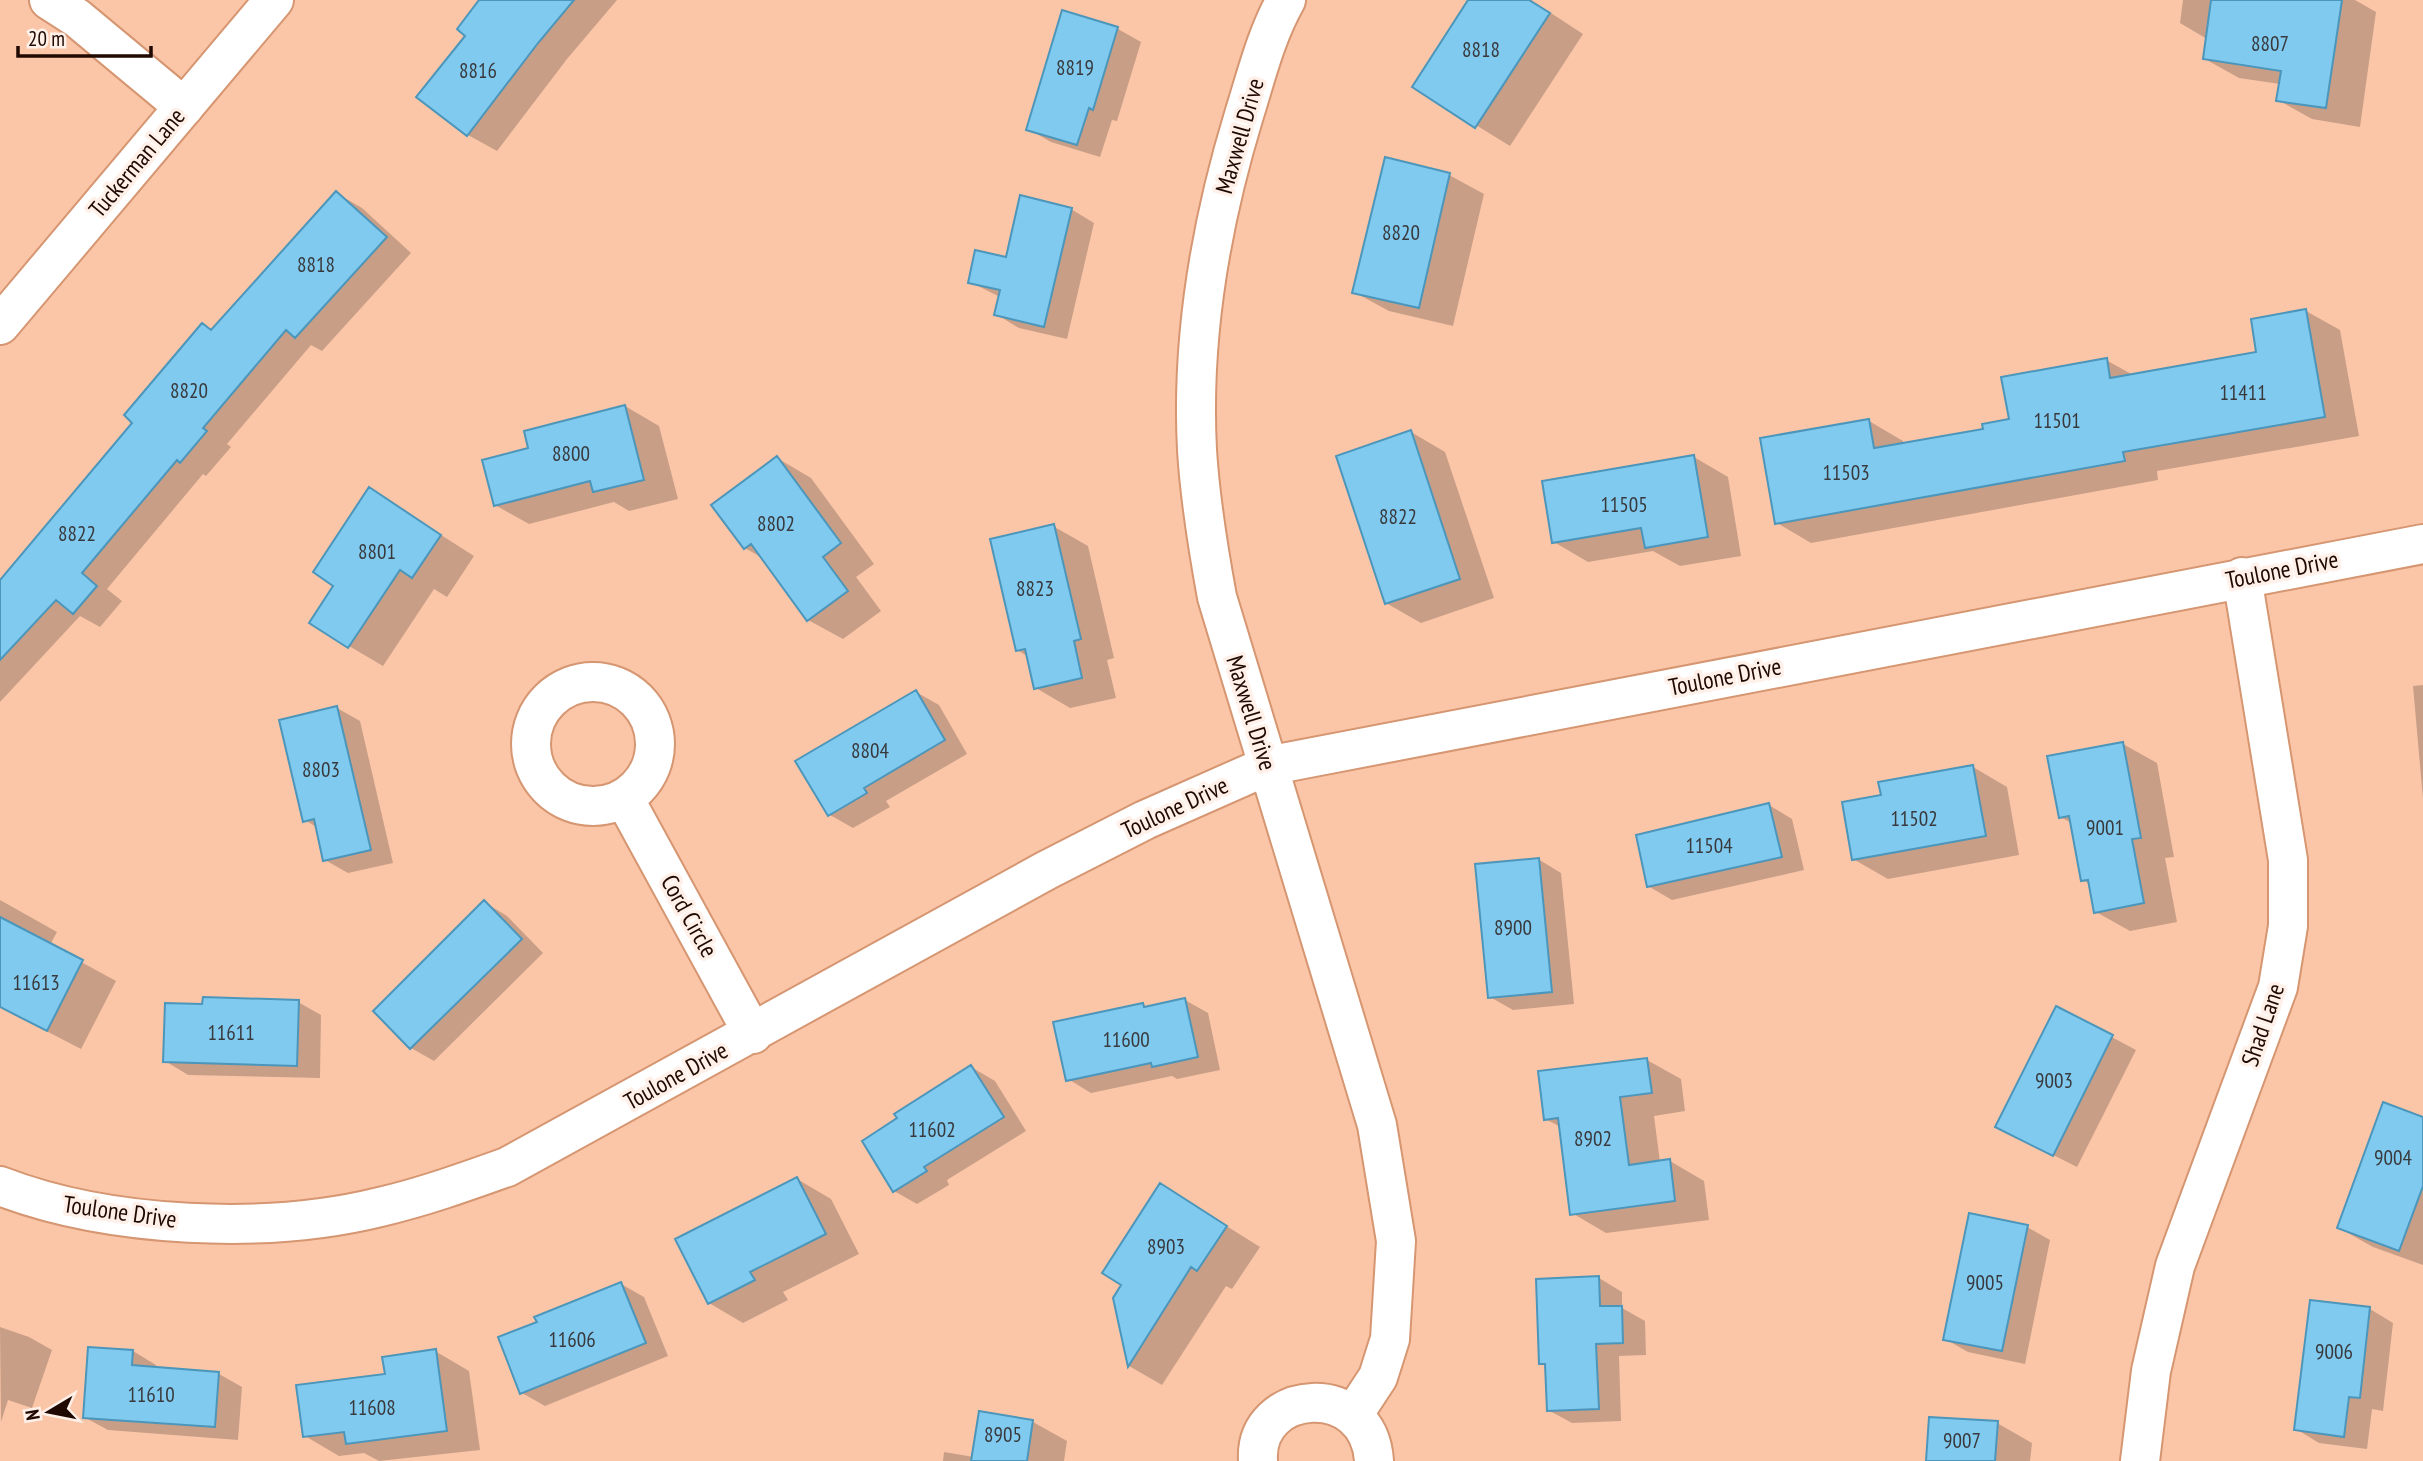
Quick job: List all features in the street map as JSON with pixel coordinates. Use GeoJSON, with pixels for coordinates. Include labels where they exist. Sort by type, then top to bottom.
{"type":"FeatureCollection","features":[{"type":"Feature","properties":{"kind":"street"},"geometry":{"type":"LineString","coordinates":[[49,0],[77,18],[184,107]]}},
{"type":"Feature","properties":{"kind":"street","name":"Tuckerman Lane"},"geometry":{"type":"LineString","coordinates":[[0,325],[274,0]]}},
{"type":"Feature","properties":{"kind":"street","name":"Maxwell Drive"},"geometry":{"type":"LineString","coordinates":[[1286,0],[1258,69],[1238,133],[1210,244],[1199,333],[1197,448],[1203,514],[1217,597],[1377,1125],[1396,1241],[1390,1339],[1378,1377],[1353,1415]]}},
{"type":"Feature","properties":{"kind":"street","name":"Toulone Drive"},"geometry":{"type":"LineString","coordinates":[[0,1186],[73,1208],[143,1219],[216,1224],[298,1220],[378,1208],[461,1184],[507,1167],[1047,870],[1146,820],[1267,766],[2423,544]]}},
{"type":"Feature","properties":{"kind":"street","name":"Shad Lane"},"geometry":{"type":"LineString","coordinates":[[2140,1461],[2151,1371],[2175,1266],[2278,987],[2288,926],[2288,860],[2242,578]]}},
{"type":"Feature","properties":{"kind":"street","name":"Cord Circle"},"geometry":{"type":"LineString","coordinates":[[624,798],[753,1034]]}},
{"type":"Feature","properties":{"kind":"street"},"geometry":{"type":"LineString","coordinates":[[1258,1461],[1261,1438],[1271,1422],[1285,1410],[1301,1403],[1320,1401],[1338,1405],[1353,1415],[1366,1429],[1373,1446],[1374,1461]]}},
{"type":"Feature","properties":{"kind":"building"},"geometry":{"type":"Polygon","coordinates":[[[479,0],[574,0],[467,136],[416,97],[465,36],[457,29],[479,0]]]}},
{"type":"Feature","properties":{"kind":"building"},"geometry":{"type":"Polygon","coordinates":[[[1468,0],[1529,0],[1550,13],[1475,128],[1412,87],[1468,0]]]}},
{"type":"Feature","properties":{"kind":"building"},"geometry":{"type":"Polygon","coordinates":[[[2211,0],[2342,0],[2326,108],[2276,101],[2281,71],[2203,59],[2211,0]]]}},
{"type":"Feature","properties":{"kind":"building"},"geometry":{"type":"Polygon","coordinates":[[[1062,10],[1118,27],[1093,110],[1089,108],[1077,145],[1026,130],[1062,10]]]}},
{"type":"Feature","properties":{"kind":"building"},"geometry":{"type":"Polygon","coordinates":[[[1385,157],[1450,173],[1419,308],[1352,293],[1385,157]]]}},
{"type":"Feature","properties":{"kind":"building"},"geometry":{"type":"Polygon","coordinates":[[[336,191],[387,237],[295,338],[286,330],[203,428],[207,431],[180,463],[177,460],[82,573],[97,586],[73,614],[56,600],[0,660],[0,580],[132,423],[124,415],[202,323],[211,330],[336,191]]]}},
{"type":"Feature","properties":{"kind":"building"},"geometry":{"type":"Polygon","coordinates":[[[1020,195],[1072,208],[1044,327],[994,315],[1000,290],[968,283],[975,250],[1006,257],[1020,195]]]}},
{"type":"Feature","properties":{"kind":"building"},"geometry":{"type":"Polygon","coordinates":[[[2306,309],[2325,417],[2123,452],[2125,461],[1775,524],[1760,438],[1869,419],[1874,448],[1983,429],[1982,424],[2009,419],[2001,377],[2107,358],[2110,378],[2256,352],[2251,319],[2306,309]]]}},
{"type":"Feature","properties":{"kind":"building"},"geometry":{"type":"Polygon","coordinates":[[[625,405],[644,480],[593,492],[590,481],[494,506],[482,460],[528,448],[524,431],[625,405]]]}},
{"type":"Feature","properties":{"kind":"building"},"geometry":{"type":"Polygon","coordinates":[[[1411,430],[1460,579],[1385,604],[1336,456],[1411,430]]]}},
{"type":"Feature","properties":{"kind":"building"},"geometry":{"type":"Polygon","coordinates":[[[1694,455],[1708,537],[1645,548],[1641,528],[1552,543],[1542,481],[1694,455]]]}},
{"type":"Feature","properties":{"kind":"building"},"geometry":{"type":"Polygon","coordinates":[[[777,456],[841,543],[823,557],[848,591],[807,621],[751,544],[744,549],[711,505],[777,456]]]}},
{"type":"Feature","properties":{"kind":"building"},"geometry":{"type":"Polygon","coordinates":[[[369,487],[441,535],[412,578],[400,570],[348,648],[309,623],[333,586],[313,572],[369,487]]]}},
{"type":"Feature","properties":{"kind":"building"},"geometry":{"type":"Polygon","coordinates":[[[1054,524],[1081,639],[1074,641],[1082,678],[1034,689],[1025,649],[1016,651],[990,539],[1054,524]]]}},
{"type":"Feature","properties":{"kind":"building"},"geometry":{"type":"Polygon","coordinates":[[[916,690],[945,740],[864,788],[867,793],[828,816],[795,761],[916,690]]]}},
{"type":"Feature","properties":{"kind":"building"},"geometry":{"type":"Polygon","coordinates":[[[337,706],[371,850],[323,861],[314,819],[303,822],[279,720],[337,706]]]}},
{"type":"Feature","properties":{"kind":"building"},"geometry":{"type":"Polygon","coordinates":[[[2123,742],[2141,838],[2132,839],[2144,903],[2094,913],[2088,880],[2081,881],[2069,816],[2059,818],[2047,756],[2123,742]]]}},
{"type":"Feature","properties":{"kind":"building"},"geometry":{"type":"Polygon","coordinates":[[[1973,765],[1986,836],[1852,860],[1842,802],[1881,795],[1878,782],[1973,765]]]}},
{"type":"Feature","properties":{"kind":"building"},"geometry":{"type":"Polygon","coordinates":[[[1769,803],[1782,857],[1647,887],[1636,835],[1769,803]]]}},
{"type":"Feature","properties":{"kind":"building"},"geometry":{"type":"Polygon","coordinates":[[[1539,858],[1552,992],[1488,998],[1475,864],[1539,858]]]}},
{"type":"Feature","properties":{"kind":"building"},"geometry":{"type":"Polygon","coordinates":[[[484,900],[522,939],[410,1049],[373,1011],[484,900]]]}},
{"type":"Feature","properties":{"kind":"building"},"geometry":{"type":"Polygon","coordinates":[[[0,917],[83,960],[47,1031],[0,1007],[0,917]]]}},
{"type":"Feature","properties":{"kind":"building"},"geometry":{"type":"Polygon","coordinates":[[[203,997],[299,1000],[297,1066],[163,1062],[165,1003],[202,1004],[203,997]]]}},
{"type":"Feature","properties":{"kind":"building"},"geometry":{"type":"Polygon","coordinates":[[[1185,998],[1198,1057],[1152,1067],[1151,1063],[1066,1081],[1053,1022],[1143,1003],[1144,1007],[1185,998]]]}},
{"type":"Feature","properties":{"kind":"building"},"geometry":{"type":"Polygon","coordinates":[[[2056,1006],[2113,1035],[2053,1156],[1995,1127],[2056,1006]]]}},
{"type":"Feature","properties":{"kind":"building"},"geometry":{"type":"Polygon","coordinates":[[[1647,1058],[1652,1093],[1620,1097],[1629,1165],[1670,1159],[1675,1201],[1570,1215],[1558,1118],[1544,1120],[1538,1071],[1647,1058]]]}},
{"type":"Feature","properties":{"kind":"building"},"geometry":{"type":"Polygon","coordinates":[[[971,1065],[1004,1117],[924,1167],[927,1171],[893,1192],[862,1141],[897,1118],[894,1114],[971,1065]]]}},
{"type":"Feature","properties":{"kind":"building"},"geometry":{"type":"Polygon","coordinates":[[[2383,1102],[2423,1117],[2423,1186],[2399,1251],[2337,1228],[2383,1102]]]}},
{"type":"Feature","properties":{"kind":"building"},"geometry":{"type":"Polygon","coordinates":[[[797,1177],[826,1234],[750,1272],[755,1280],[708,1304],[675,1239],[797,1177]]]}},
{"type":"Feature","properties":{"kind":"building"},"geometry":{"type":"Polygon","coordinates":[[[1160,1183],[1227,1226],[1197,1271],[1191,1267],[1128,1367],[1113,1298],[1121,1285],[1102,1273],[1160,1183]]]}},
{"type":"Feature","properties":{"kind":"building"},"geometry":{"type":"Polygon","coordinates":[[[1969,1213],[2028,1225],[2002,1351],[1943,1340],[1969,1213]]]}},
{"type":"Feature","properties":{"kind":"building"},"geometry":{"type":"Polygon","coordinates":[[[1599,1276],[1600,1306],[1622,1306],[1623,1343],[1596,1344],[1599,1409],[1547,1411],[1545,1364],[1539,1364],[1536,1279],[1599,1276]]]}},
{"type":"Feature","properties":{"kind":"building"},"geometry":{"type":"Polygon","coordinates":[[[621,1282],[646,1343],[520,1394],[498,1337],[537,1322],[534,1317],[621,1282]]]}},
{"type":"Feature","properties":{"kind":"building"},"geometry":{"type":"Polygon","coordinates":[[[2310,1300],[2370,1307],[2360,1398],[2349,1397],[2344,1437],[2294,1430],[2310,1300]]]}},
{"type":"Feature","properties":{"kind":"building"},"geometry":{"type":"Polygon","coordinates":[[[88,1347],[133,1350],[132,1365],[219,1372],[215,1427],[83,1418],[88,1347]]]}},
{"type":"Feature","properties":{"kind":"building"},"geometry":{"type":"Polygon","coordinates":[[[436,1349],[447,1431],[346,1444],[344,1432],[303,1437],[296,1385],[385,1374],[382,1357],[436,1349]]]}},
{"type":"Feature","properties":{"kind":"building"},"geometry":{"type":"Polygon","coordinates":[[[979,1411],[1033,1420],[1027,1461],[971,1461],[979,1411]]]}},
{"type":"Feature","properties":{"kind":"building"},"geometry":{"type":"Polygon","coordinates":[[[1929,1417],[1998,1421],[1995,1461],[1926,1461],[1929,1417]]]}}]}
